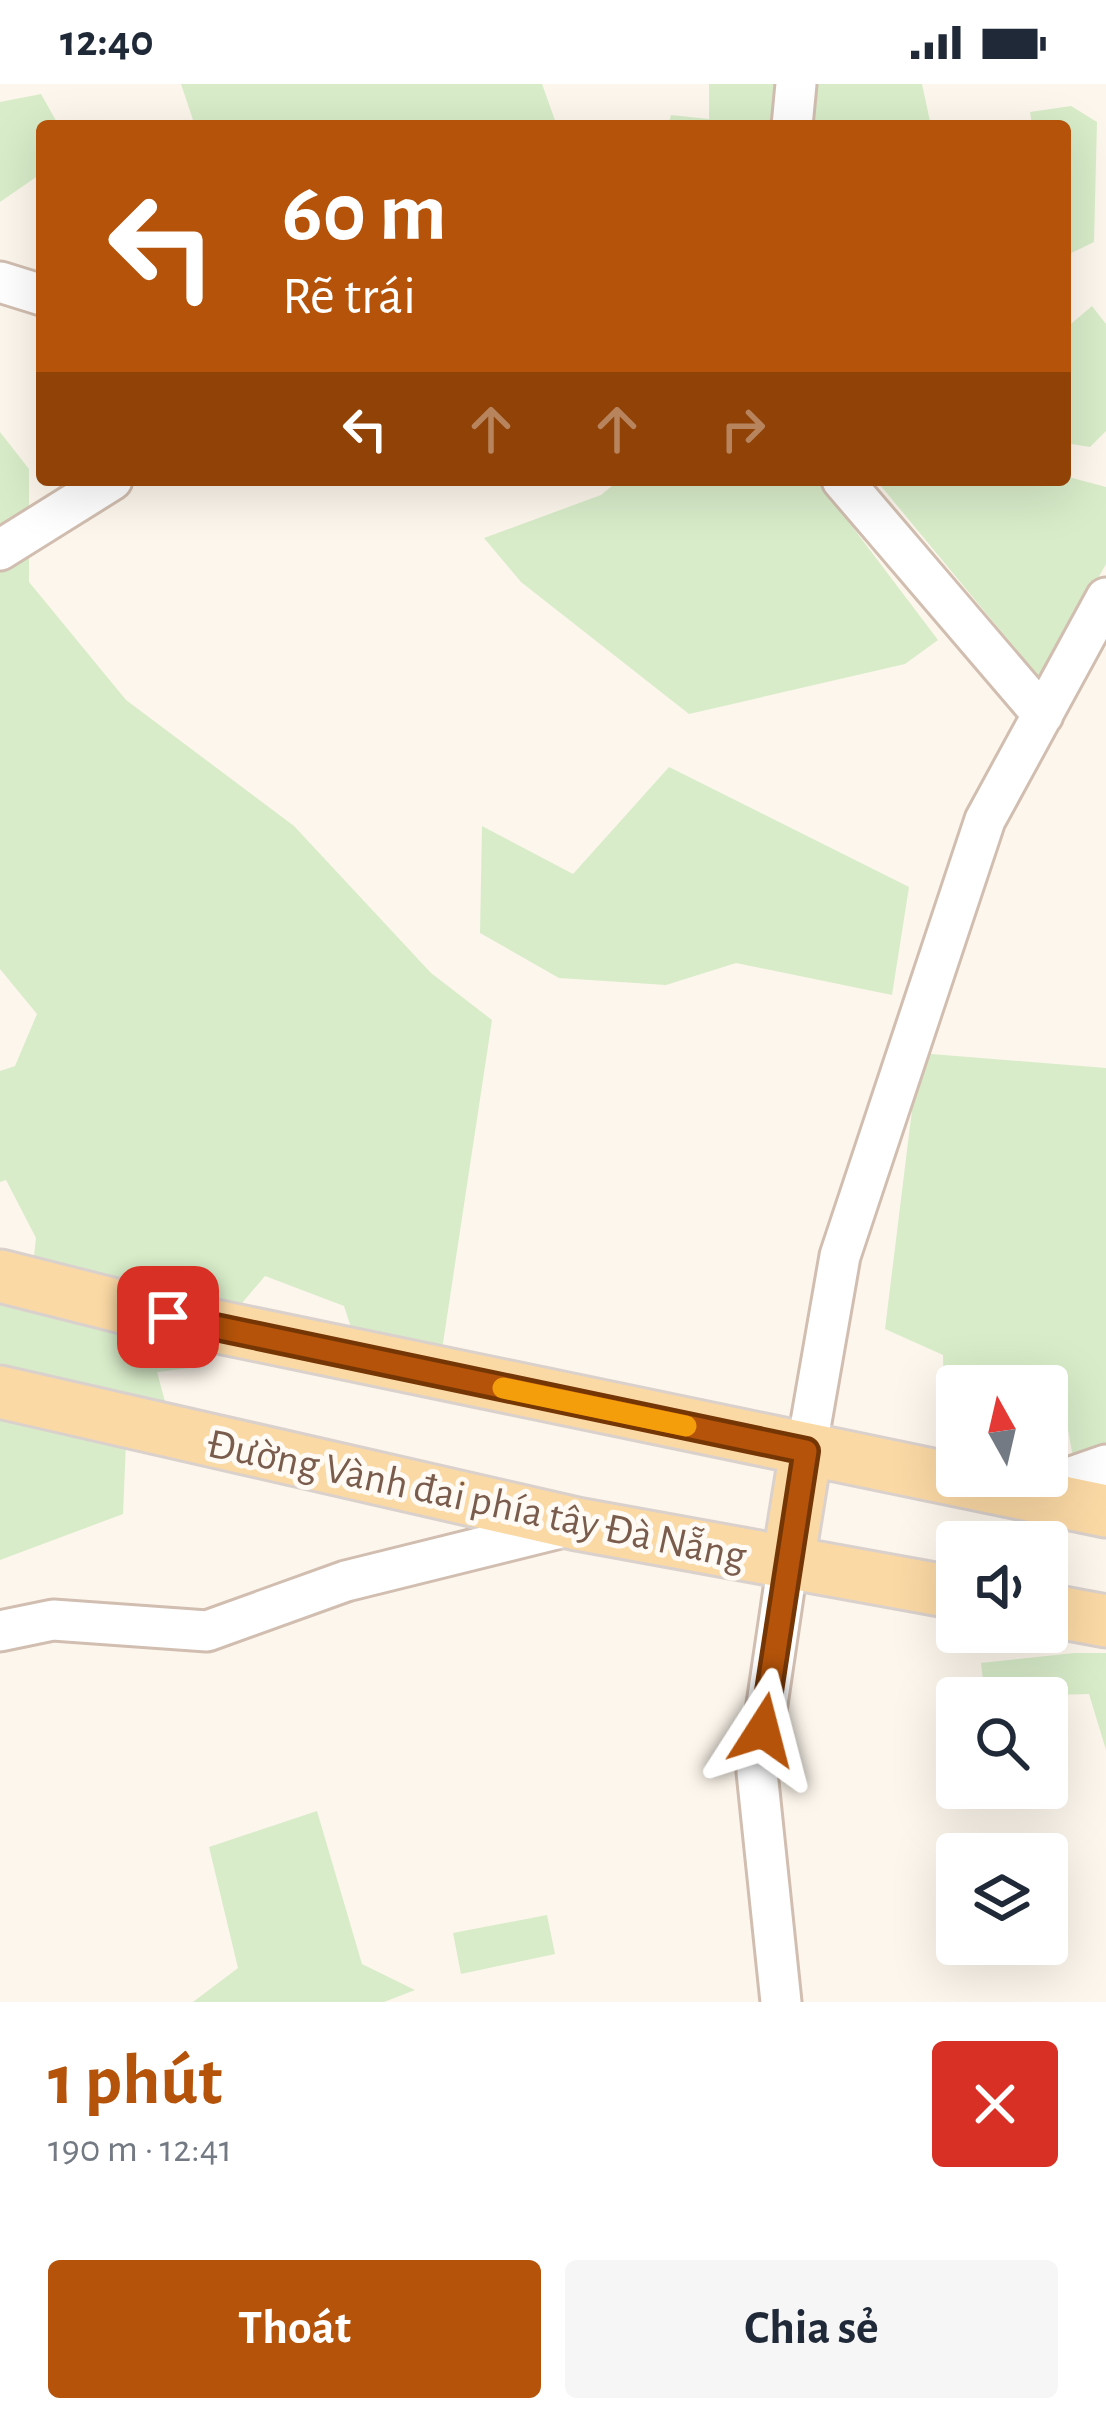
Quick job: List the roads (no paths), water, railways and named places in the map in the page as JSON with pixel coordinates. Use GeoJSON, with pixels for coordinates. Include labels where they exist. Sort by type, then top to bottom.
{"type":"FeatureCollection","features":[{"type":"Feature","properties":{"kind":"main road"},"geometry":{"type":"LineString","coordinates":[[0,1276],[123,1307],[936,1479]]}},
{"type":"Feature","properties":{"kind":"main road","name":"Đường Vành đai phía tây Đà Nẵng"},"geometry":{"type":"LineString","coordinates":[[0,1392],[577,1524],[936,1590]]}},
{"type":"Feature","properties":{"kind":"main road"},"geometry":{"type":"LineString","coordinates":[[788,1562],[806,1451]]}},
{"type":"Feature","properties":{"kind":"main road"},"geometry":{"type":"LineString","coordinates":[[1024,1497],[1106,1511]]}},
{"type":"Feature","properties":{"kind":"main road"},"geometry":{"type":"LineString","coordinates":[[1068,1614],[1106,1621]]}},
{"type":"Feature","properties":{"kind":"street"},"geometry":{"type":"LineString","coordinates":[[793,120],[796,84]]}},
{"type":"Feature","properties":{"kind":"street"},"geometry":{"type":"LineString","coordinates":[[0,282],[36,293]]}},
{"type":"Feature","properties":{"kind":"street"},"geometry":{"type":"LineString","coordinates":[[0,550],[102,486]]}},
{"type":"Feature","properties":{"kind":"street"},"geometry":{"type":"LineString","coordinates":[[847,486],[1043,715]]}},
{"type":"Feature","properties":{"kind":"street"},"geometry":{"type":"LineString","coordinates":[[806,1451],[840,1256],[985,820],[1106,598]]}},
{"type":"Feature","properties":{"kind":"street"},"geometry":{"type":"LineString","coordinates":[[1068,1478],[1106,1465]]}},
{"type":"Feature","properties":{"kind":"street"},"geometry":{"type":"LineString","coordinates":[[0,1630],[53,1620],[207,1631],[346,1581],[577,1524]]}},
{"type":"Feature","properties":{"kind":"street"},"geometry":{"type":"LineString","coordinates":[[781,2002],[757,1772],[788,1562]]}}]}
